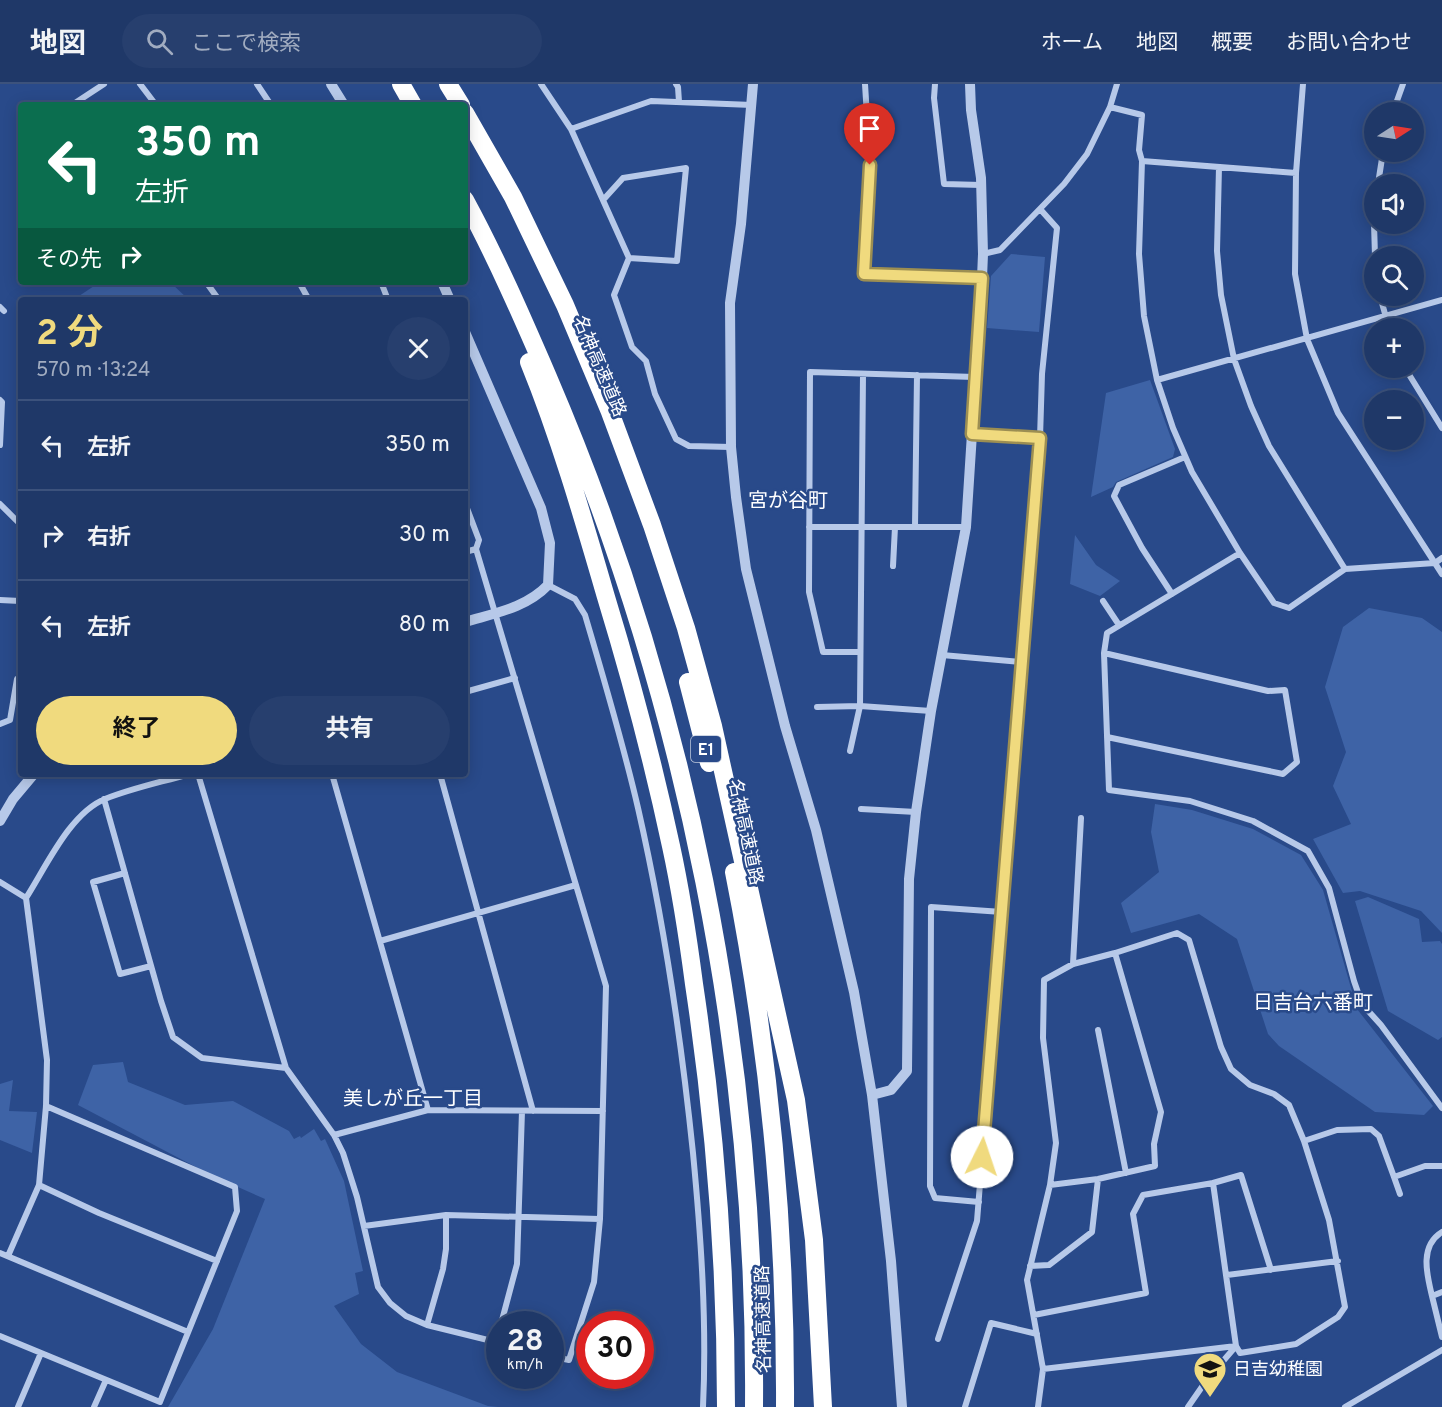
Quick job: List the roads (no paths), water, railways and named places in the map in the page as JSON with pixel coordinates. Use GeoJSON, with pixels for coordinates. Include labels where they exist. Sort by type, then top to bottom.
{"type":"FeatureCollection","features":[{"type":"Feature","properties":{"kind":"highway"},"geometry":{"type":"LineString","coordinates":[[392,84],[401,102]]}},
{"type":"Feature","properties":{"kind":"highway"},"geometry":{"type":"LineString","coordinates":[[401,84],[412,102]]}},
{"type":"Feature","properties":{"kind":"highway"},"geometry":{"type":"LineString","coordinates":[[439,84],[449,102]]}},
{"type":"Feature","properties":{"kind":"highway"},"geometry":{"type":"LineString","coordinates":[[448,84],[458,102]]}},
{"type":"Feature","properties":{"kind":"highway"},"geometry":{"type":"LineString","coordinates":[[468,118],[513,197],[565,305],[610,412],[652,525],[686,628],[710,715],[796,1100],[814,1240],[823,1407]]}},
{"type":"Feature","properties":{"kind":"highway","name":"名神高速道路"},"geometry":{"type":"LineString","coordinates":[[468,137],[503,201],[554,309],[599,416],[642,530],[701,729],[726,830],[746,935],[764,1052],[782,1242],[786,1340],[785,1407]]}},
{"type":"Feature","properties":{"kind":"highway","name":"名神高速道路"},"geometry":{"type":"LineString","coordinates":[[468,206],[521,315],[568,425],[611,538],[668,724],[693,826],[716,942],[732,1043],[743,1144],[751,1247],[754,1407]]}},
{"type":"Feature","properties":{"kind":"highway"},"geometry":{"type":"LineString","coordinates":[[468,228],[510,318],[565,459],[620,643],[672,848],[695,986],[712,1121],[722,1252],[726,1407]]}},
{"type":"Feature","properties":{"kind":"street"},"geometry":{"type":"LineString","coordinates":[[77,102],[104,84]]}},
{"type":"Feature","properties":{"kind":"street"},"geometry":{"type":"LineString","coordinates":[[140,84],[154,102]]}},
{"type":"Feature","properties":{"kind":"street"},"geometry":{"type":"LineString","coordinates":[[257,84],[269,102]]}},
{"type":"Feature","properties":{"kind":"street"},"geometry":{"type":"LineString","coordinates":[[331,84],[342,102]]}},
{"type":"Feature","properties":{"kind":"street"},"geometry":{"type":"LineString","coordinates":[[541,84],[571,129],[629,258],[614,295],[632,347],[646,361],[655,394],[676,439],[688,446],[731,447]]}},
{"type":"Feature","properties":{"kind":"street"},"geometry":{"type":"LineString","coordinates":[[676,84],[679,102]]}},
{"type":"Feature","properties":{"kind":"street"},"geometry":{"type":"LineString","coordinates":[[753,84],[741,224],[730,303],[731,447],[746,568],[785,726],[836,908],[854,992],[872,1095],[891,1262],[902,1407]]}},
{"type":"Feature","properties":{"kind":"street"},"geometry":{"type":"LineString","coordinates":[[865,84],[870,165],[864,274],[982,278]]}},
{"type":"Feature","properties":{"kind":"street"},"geometry":{"type":"LineString","coordinates":[[935,84],[933,98],[944,184],[981,185]]}},
{"type":"Feature","properties":{"kind":"street"},"geometry":{"type":"LineString","coordinates":[[872,1095],[891,1090],[907,1071],[909,879],[916,812],[931,711],[966,527],[983,254],[981,185],[970,84]]}},
{"type":"Feature","properties":{"kind":"street"},"geometry":{"type":"LineString","coordinates":[[983,254],[1000,250],[1064,184],[1087,154],[1110,107],[1116,84]]}},
{"type":"Feature","properties":{"kind":"street"},"geometry":{"type":"LineString","coordinates":[[1303,84],[1296,173],[1295,274],[1307,339],[1338,413],[1442,574]]}},
{"type":"Feature","properties":{"kind":"street"},"geometry":{"type":"LineString","coordinates":[[1397,102],[1403,84]]}},
{"type":"Feature","properties":{"kind":"street"},"geometry":{"type":"LineString","coordinates":[[571,129],[651,101],[752,105]]}},
{"type":"Feature","properties":{"kind":"street"},"geometry":{"type":"LineString","coordinates":[[1110,107],[1142,115],[1139,150],[1142,161],[1139,255],[1144,316],[1157,380],[1173,428],[1192,472],[1240,554],[1274,603],[1289,608],[1345,569],[1435,563],[1442,558]]}},
{"type":"Feature","properties":{"kind":"street"},"geometry":{"type":"LineString","coordinates":[[1142,161],[1296,173]]}},
{"type":"Feature","properties":{"kind":"street"},"geometry":{"type":"LineString","coordinates":[[1219,167],[1217,251],[1221,296],[1234,359],[1269,446],[1345,569]]}},
{"type":"Feature","properties":{"kind":"street"},"geometry":{"type":"LineString","coordinates":[[604,199],[623,178],[686,168],[677,261],[629,258]]}},
{"type":"Feature","properties":{"kind":"street"},"geometry":{"type":"LineString","coordinates":[[938,1339],[977,1221],[979,1202],[1040,438],[1042,374],[1057,228],[1040,209]]}},
{"type":"Feature","properties":{"kind":"street"},"geometry":{"type":"LineString","coordinates":[[1157,380],[1442,300]]}},
{"type":"Feature","properties":{"kind":"street"},"geometry":{"type":"LineString","coordinates":[[1382,306],[1385,316]]}},
{"type":"Feature","properties":{"kind":"street"},"geometry":{"type":"LineString","coordinates":[[468,339],[541,508],[550,543],[548,585],[537,596],[518,606],[468,621]]}},
{"type":"Feature","properties":{"kind":"street"},"geometry":{"type":"LineString","coordinates":[[859,652],[823,652],[809,592],[810,372],[975,376]]}},
{"type":"Feature","properties":{"kind":"street"},"geometry":{"type":"LineString","coordinates":[[850,751],[860,706],[863,374]]}},
{"type":"Feature","properties":{"kind":"street"},"geometry":{"type":"LineString","coordinates":[[915,527],[917,375]]}},
{"type":"Feature","properties":{"kind":"street"},"geometry":{"type":"LineString","coordinates":[[1411,378],[1442,428]]}},
{"type":"Feature","properties":{"kind":"street"},"geometry":{"type":"LineString","coordinates":[[0,400],[2,402],[0,446]]}},
{"type":"Feature","properties":{"kind":"street"},"geometry":{"type":"LineString","coordinates":[[972,434],[1040,438]]}},
{"type":"Feature","properties":{"kind":"street"},"geometry":{"type":"LineString","coordinates":[[1172,594],[1142,548],[1114,496],[1119,485],[1185,457]]}},
{"type":"Feature","properties":{"kind":"street"},"geometry":{"type":"LineString","coordinates":[[0,504],[18,523]]}},
{"type":"Feature","properties":{"kind":"street"},"geometry":{"type":"LineString","coordinates":[[468,511],[479,540],[476,549],[606,986],[600,1219],[594,1282],[569,1360],[564,1359]]}},
{"type":"Feature","properties":{"kind":"street"},"geometry":{"type":"LineString","coordinates":[[809,527],[966,527]]}},
{"type":"Feature","properties":{"kind":"street"},"geometry":{"type":"LineString","coordinates":[[893,566],[895,527]]}},
{"type":"Feature","properties":{"kind":"street"},"geometry":{"type":"LineString","coordinates":[[468,551],[476,549]]}},
{"type":"Feature","properties":{"kind":"street"},"geometry":{"type":"LineString","coordinates":[[1240,554],[1107,633],[1104,653],[1109,790],[1190,801],[1253,820],[1308,850],[1329,888],[1362,1004],[1381,1025],[1442,1108]]}},
{"type":"Feature","properties":{"kind":"street"},"geometry":{"type":"LineString","coordinates":[[548,585],[574,599],[585,615],[638,807],[660,915],[685,1074],[698,1201],[705,1331],[703,1407]]}},
{"type":"Feature","properties":{"kind":"street"},"geometry":{"type":"LineString","coordinates":[[0,600],[18,601]]}},
{"type":"Feature","properties":{"kind":"street"},"geometry":{"type":"LineString","coordinates":[[1103,601],[1119,625]]}},
{"type":"Feature","properties":{"kind":"street"},"geometry":{"type":"LineString","coordinates":[[1104,653],[1268,691],[1285,690],[1297,762],[1282,774],[1107,737]]}},
{"type":"Feature","properties":{"kind":"street"},"geometry":{"type":"LineString","coordinates":[[942,655],[1021,662]]}},
{"type":"Feature","properties":{"kind":"street"},"geometry":{"type":"LineString","coordinates":[[468,691],[515,678]]}},
{"type":"Feature","properties":{"kind":"street"},"geometry":{"type":"LineString","coordinates":[[0,724],[10,720],[18,679]]}},
{"type":"Feature","properties":{"kind":"street"},"geometry":{"type":"LineString","coordinates":[[817,707],[860,706],[931,711]]}},
{"type":"Feature","properties":{"kind":"street"},"geometry":{"type":"LineString","coordinates":[[0,821],[13,799],[31,777]]}},
{"type":"Feature","properties":{"kind":"street"},"geometry":{"type":"LineString","coordinates":[[8,1256],[39,1185],[46,1106],[47,1060],[26,898],[69,829],[82,815],[104,799],[179,777]]}},
{"type":"Feature","properties":{"kind":"street"},"geometry":{"type":"LineString","coordinates":[[199,777],[286,1068],[334,1135],[343,1154],[357,1197],[378,1287],[390,1303],[406,1316],[427,1325],[486,1340]]}},
{"type":"Feature","properties":{"kind":"street"},"geometry":{"type":"LineString","coordinates":[[333,777],[428,1110]]}},
{"type":"Feature","properties":{"kind":"street"},"geometry":{"type":"LineString","coordinates":[[441,777],[533,1111]]}},
{"type":"Feature","properties":{"kind":"street"},"geometry":{"type":"LineString","coordinates":[[104,799],[173,1037],[202,1058],[286,1068]]}},
{"type":"Feature","properties":{"kind":"street"},"geometry":{"type":"LineString","coordinates":[[861,808],[916,812]]}},
{"type":"Feature","properties":{"kind":"street"},"geometry":{"type":"LineString","coordinates":[[1073,964],[1081,818]]}},
{"type":"Feature","properties":{"kind":"street"},"geometry":{"type":"LineString","coordinates":[[125,873],[93,882],[120,974],[151,966]]}},
{"type":"Feature","properties":{"kind":"street"},"geometry":{"type":"LineString","coordinates":[[0,882],[26,898]]}},
{"type":"Feature","properties":{"kind":"street"},"geometry":{"type":"LineString","coordinates":[[380,941],[576,885]]}},
{"type":"Feature","properties":{"kind":"street"},"geometry":{"type":"LineString","coordinates":[[979,1202],[934,1198],[930,1186],[931,907],[1002,912]]}},
{"type":"Feature","properties":{"kind":"street"},"geometry":{"type":"LineString","coordinates":[[1038,1407],[1043,1369],[1027,1280],[1050,1185],[1056,1143],[1043,1038],[1044,980],[1073,964],[1178,933],[1189,940],[1221,1047],[1231,1069],[1250,1085],[1274,1094],[1289,1105],[1304,1142],[1329,1220],[1338,1262],[1345,1306],[1338,1317],[1296,1344],[1240,1353],[1236,1346],[1213,1183]]}},
{"type":"Feature","properties":{"kind":"street"},"geometry":{"type":"LineString","coordinates":[[1050,1185],[1098,1179],[1155,1166],[1154,1144],[1161,1112],[1115,953]]}},
{"type":"Feature","properties":{"kind":"street"},"geometry":{"type":"LineString","coordinates":[[1098,1030],[1126,1173]]}},
{"type":"Feature","properties":{"kind":"street"},"geometry":{"type":"LineString","coordinates":[[0,1336],[160,1402],[237,1211],[235,1187],[46,1106]]}},
{"type":"Feature","properties":{"kind":"street"},"geometry":{"type":"LineString","coordinates":[[334,1135],[428,1110],[603,1111]]}},
{"type":"Feature","properties":{"kind":"street"},"geometry":{"type":"LineString","coordinates":[[504,1311],[517,1264],[522,1111]]}},
{"type":"Feature","properties":{"kind":"street"},"geometry":{"type":"LineString","coordinates":[[1304,1142],[1337,1130],[1371,1129],[1379,1136],[1400,1194]]}},
{"type":"Feature","properties":{"kind":"street"},"geometry":{"type":"LineString","coordinates":[[1394,1177],[1425,1166],[1442,1166]]}},
{"type":"Feature","properties":{"kind":"street"},"geometry":{"type":"LineString","coordinates":[[1034,1315],[1146,1293],[1133,1214],[1143,1195],[1213,1183],[1241,1175],[1271,1270]]}},
{"type":"Feature","properties":{"kind":"street"},"geometry":{"type":"LineString","coordinates":[[1030,1266],[1049,1265],[1092,1232],[1098,1179]]}},
{"type":"Feature","properties":{"kind":"street"},"geometry":{"type":"LineString","coordinates":[[39,1185],[99,1213],[217,1261]]}},
{"type":"Feature","properties":{"kind":"street"},"geometry":{"type":"LineString","coordinates":[[364,1226],[446,1215],[600,1219]]}},
{"type":"Feature","properties":{"kind":"street"},"geometry":{"type":"LineString","coordinates":[[427,1325],[443,1269],[446,1249],[446,1215]]}},
{"type":"Feature","properties":{"kind":"street"},"geometry":{"type":"LineString","coordinates":[[1442,1232],[1436,1236],[1426,1254],[1426,1270],[1442,1337]]}},
{"type":"Feature","properties":{"kind":"street"},"geometry":{"type":"LineString","coordinates":[[0,1253],[188,1332]]}},
{"type":"Feature","properties":{"kind":"street"},"geometry":{"type":"LineString","coordinates":[[1227,1275],[1338,1262]]}},
{"type":"Feature","properties":{"kind":"street"},"geometry":{"type":"LineString","coordinates":[[1432,1296],[1442,1293]]}},
{"type":"Feature","properties":{"kind":"street"},"geometry":{"type":"LineString","coordinates":[[965,1407],[991,1323],[1037,1334]]}},
{"type":"Feature","properties":{"kind":"street"},"geometry":{"type":"LineString","coordinates":[[1043,1369],[1236,1346]]}},
{"type":"Feature","properties":{"kind":"street"},"geometry":{"type":"LineString","coordinates":[[1188,1407],[1206,1381],[1236,1346]]}},
{"type":"Feature","properties":{"kind":"street"},"geometry":{"type":"LineString","coordinates":[[1345,1407],[1442,1350]]}},
{"type":"Feature","properties":{"kind":"street"},"geometry":{"type":"LineString","coordinates":[[18,1407],[41,1353]]}},
{"type":"Feature","properties":{"kind":"street"},"geometry":{"type":"LineString","coordinates":[[94,1407],[106,1380]]}},
{"type":"Feature","properties":{"kind":"place","name":"日吉幼稚園"},"geometry":{"type":"Point","coordinates":[1210,1398]}},
{"type":"Feature","properties":{"kind":"district","name":"宮が谷町"},"geometry":{"type":"Point","coordinates":[788,500]}},
{"type":"Feature","properties":{"kind":"district","name":"日吉台六番町"},"geometry":{"type":"Point","coordinates":[1313,1002]}},
{"type":"Feature","properties":{"kind":"district","name":"美しが丘一丁目"},"geometry":{"type":"Point","coordinates":[413,1098]}}]}
